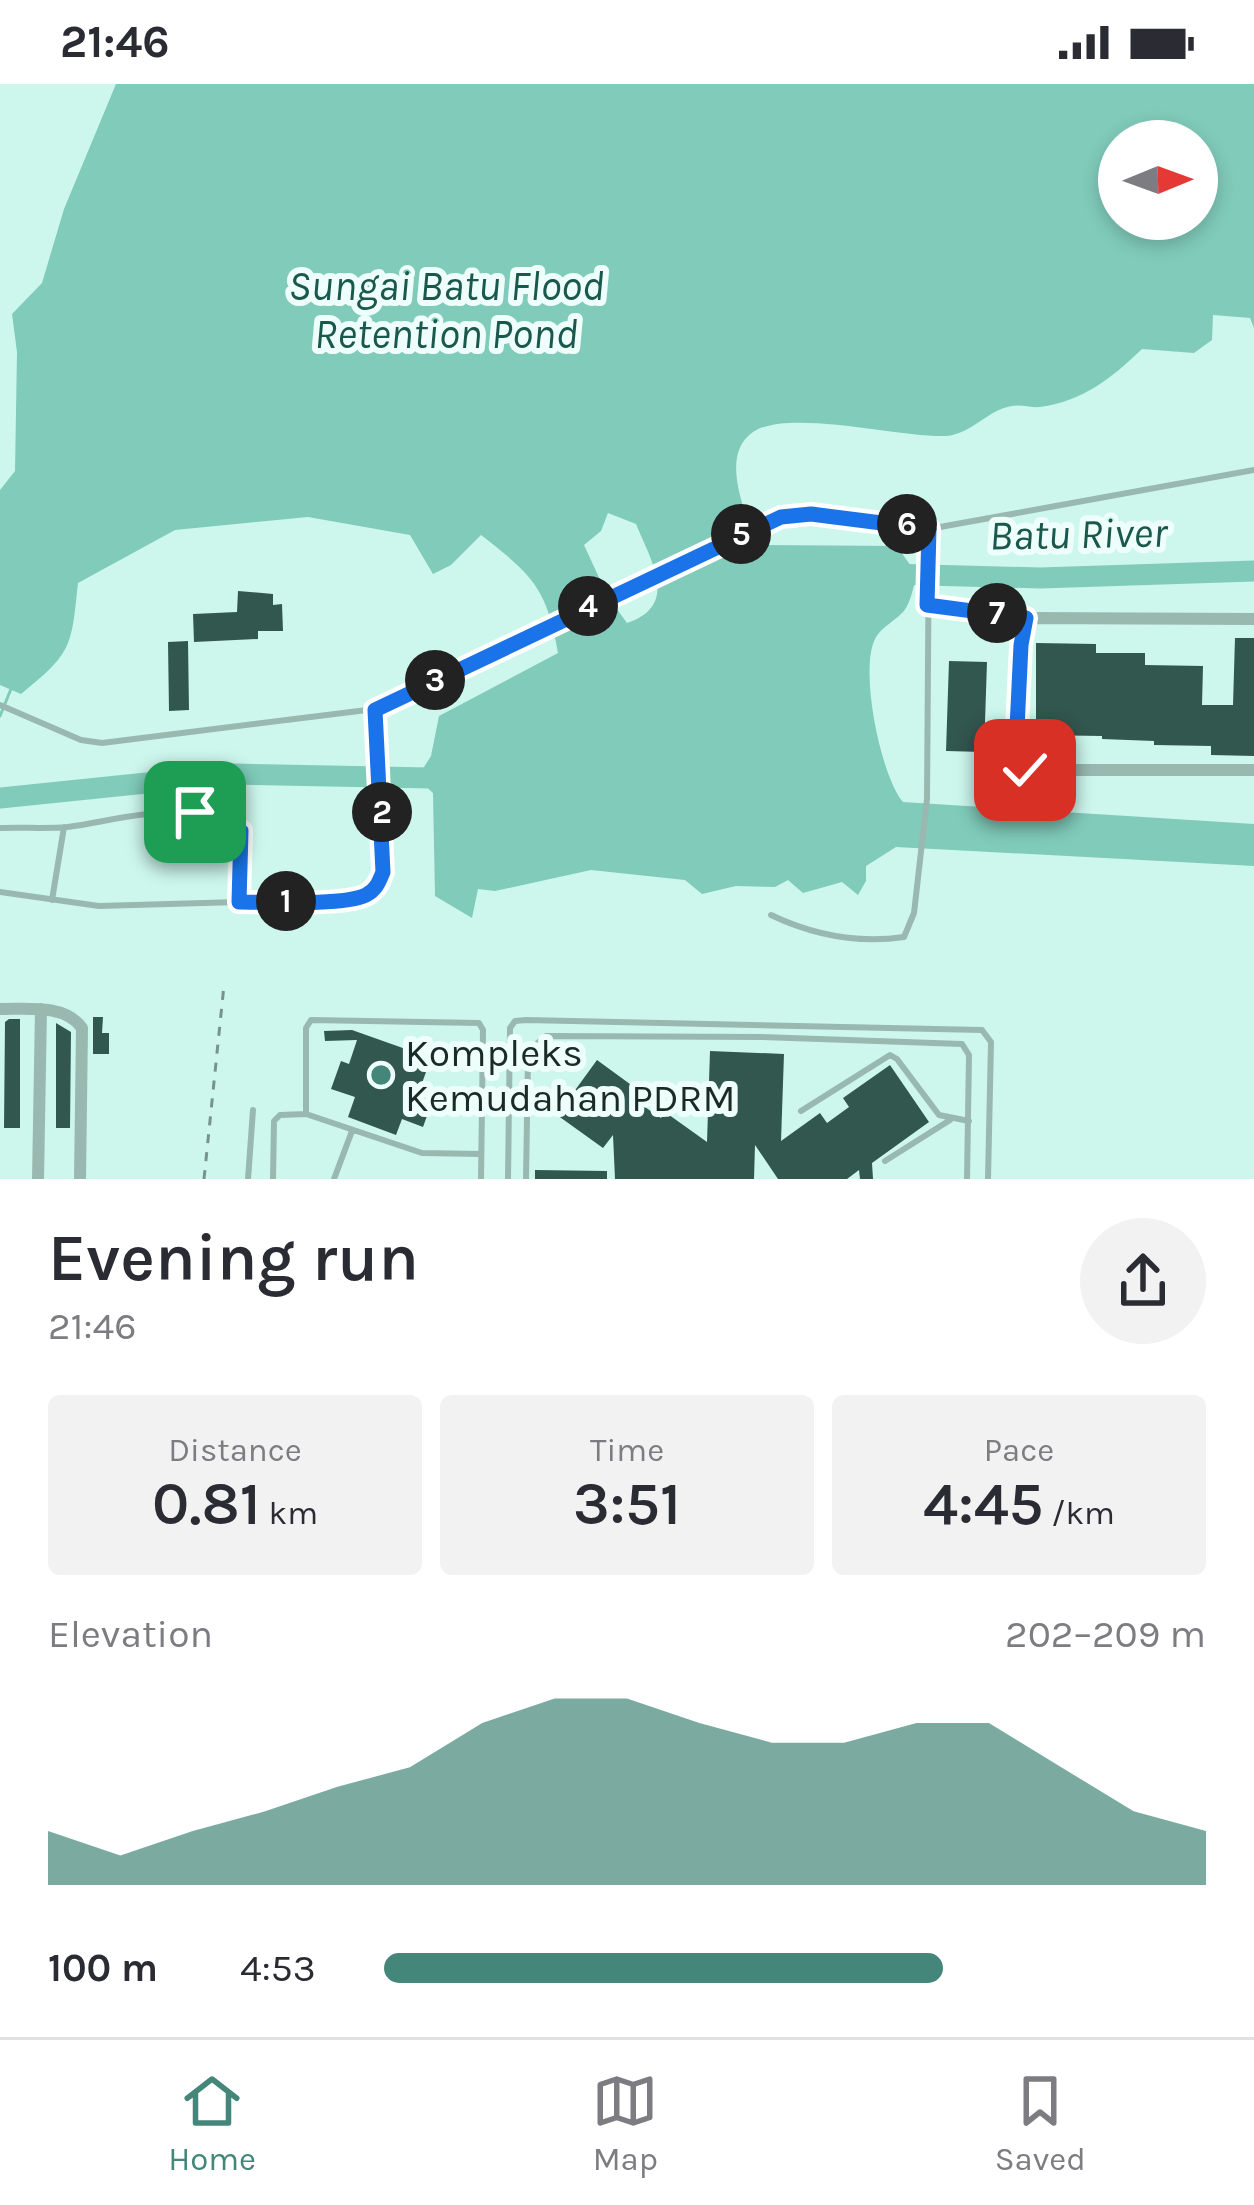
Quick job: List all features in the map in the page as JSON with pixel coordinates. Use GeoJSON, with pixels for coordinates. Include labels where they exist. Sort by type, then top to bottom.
{"type":"FeatureCollection","features":[{"type":"Feature","properties":{"kind":"street"},"geometry":{"type":"LineString","coordinates":[[1254,620],[1026,618],[1015,770],[1254,770]]}},
{"type":"Feature","properties":{"kind":"street"},"geometry":{"type":"LineString","coordinates":[[0,1009],[40,1009],[70,1016],[82,1028],[80,1179]]}},
{"type":"Feature","properties":{"kind":"street"},"geometry":{"type":"LineString","coordinates":[[38,1179],[40,1009]]}},
{"type":"Feature","properties":{"kind":"lane"},"geometry":{"type":"LineString","coordinates":[[0,705],[81,740],[118,743],[375,710],[756,527],[799,514],[929,529],[1254,470]]}},
{"type":"Feature","properties":{"kind":"lane"},"geometry":{"type":"LineString","coordinates":[[771,915],[807,932],[834,937],[904,938],[914,913],[927,799],[929,529]]}},
{"type":"Feature","properties":{"kind":"lane"},"geometry":{"type":"LineString","coordinates":[[927,605],[1026,618]]}},
{"type":"Feature","properties":{"kind":"lane"},"geometry":{"type":"LineString","coordinates":[[0,892],[98,907],[356,898],[374,890],[383,872],[375,710]]}},
{"type":"Feature","properties":{"kind":"lane"},"geometry":{"type":"LineString","coordinates":[[0,827],[64,827],[205,812],[230,821],[241,831],[239,902]]}},
{"type":"Feature","properties":{"kind":"lane"},"geometry":{"type":"LineString","coordinates":[[52,899],[64,827]]}},
{"type":"Feature","properties":{"kind":"lane"},"geometry":{"type":"LineString","coordinates":[[306,1114],[306,1028],[311,1020],[473,1021],[483,1030],[481,1179]]}},
{"type":"Feature","properties":{"kind":"lane"},"geometry":{"type":"LineString","coordinates":[[508,1179],[510,1028],[515,1021],[526,1020],[982,1030],[991,1042],[988,1179]]}},
{"type":"Feature","properties":{"kind":"lane"},"geometry":{"type":"LineString","coordinates":[[526,1179],[528,1058],[532,1047],[546,1036],[962,1044],[968,1055],[967,1179]]}},
{"type":"Feature","properties":{"kind":"lane"},"geometry":{"type":"LineString","coordinates":[[801,1111],[890,1055],[939,1115],[968,1121]]}},
{"type":"Feature","properties":{"kind":"lane"},"geometry":{"type":"LineString","coordinates":[[248,1179],[253,1110]]}},
{"type":"Feature","properties":{"kind":"lane"},"geometry":{"type":"LineString","coordinates":[[272,1179],[275,1117],[306,1114],[422,1153],[481,1154]]}},
{"type":"Feature","properties":{"kind":"lane"},"geometry":{"type":"LineString","coordinates":[[885,1161],[950,1120]]}},
{"type":"Feature","properties":{"kind":"lane"},"geometry":{"type":"LineString","coordinates":[[334,1179],[352,1131]]}},
{"type":"Feature","properties":{"kind":"path"},"geometry":{"type":"LineString","coordinates":[[204,1179],[224,985]]}},
{"type":"Feature","properties":{"kind":"water","name":"Sungai Batu Flood Retention Pond"},"geometry":{"type":"Polygon","coordinates":[[[116,84],[1254,84],[1254,328],[1250,318],[1213,315],[1212,340],[1194,353],[1142,349],[1083,394],[1040,407],[1003,408],[946,436],[818,423],[770,425],[743,442],[736,470],[756,545],[897,546],[917,575],[904,611],[876,637],[871,652],[874,722],[887,770],[903,802],[1254,824],[1254,866],[896,847],[866,866],[866,881],[858,895],[842,882],[803,893],[788,880],[775,887],[736,886],[702,894],[685,880],[591,870],[495,891],[478,889],[472,918],[435,896],[433,793],[417,778],[431,756],[439,716],[558,653],[548,612],[534,584],[481,535],[451,565],[433,574],[410,535],[308,517],[175,530],[78,583],[71,635],[60,657],[21,694],[0,685],[0,490],[15,471],[17,352],[12,314],[42,283],[64,209],[116,84]],[[608,513],[601,531],[584,545],[608,597],[627,623],[643,615],[657,594],[654,567],[636,524],[608,513]]]}},
{"type":"Feature","properties":{"kind":"building"},"geometry":{"type":"Polygon","coordinates":[[[238,591],[273,594],[273,605],[282,604],[283,631],[258,631],[258,639],[194,642],[193,614],[237,612],[238,591]]]}},
{"type":"Feature","properties":{"kind":"building"},"geometry":{"type":"Polygon","coordinates":[[[1235,638],[1254,638],[1254,756],[1211,755],[1211,746],[1036,735],[1036,643],[1096,644],[1096,653],[1145,653],[1145,665],[1203,666],[1202,705],[1233,705],[1235,638]]]}},
{"type":"Feature","properties":{"kind":"building"},"geometry":{"type":"Polygon","coordinates":[[[188,641],[189,710],[169,711],[168,642],[188,641]]]}},
{"type":"Feature","properties":{"kind":"building"},"geometry":{"type":"Polygon","coordinates":[[[949,661],[987,662],[984,752],[946,751],[949,661]]]}},
{"type":"Feature","properties":{"kind":"building"},"geometry":{"type":"Polygon","coordinates":[[[93,1017],[103,1017],[109,1054],[93,1054],[93,1017]]]}},
{"type":"Feature","properties":{"kind":"building"},"geometry":{"type":"Polygon","coordinates":[[[20,1019],[20,1128],[4,1128],[5,1022],[20,1019]]]}},
{"type":"Feature","properties":{"kind":"building"},"geometry":{"type":"Polygon","coordinates":[[[56,1023],[71,1032],[70,1128],[56,1128],[56,1023]]]}},
{"type":"Feature","properties":{"kind":"building","name":"Kompleks Kemudahan PDRM"},"geometry":{"type":"Polygon","coordinates":[[[352,1030],[431,1058],[421,1086],[436,1091],[423,1127],[402,1119],[396,1135],[348,1117],[355,1097],[331,1089],[341,1061],[349,1064],[357,1040],[325,1041],[324,1031],[352,1030]]]}},
{"type":"Feature","properties":{"kind":"building"},"geometry":{"type":"Polygon","coordinates":[[[710,1051],[784,1054],[781,1141],[820,1113],[827,1123],[849,1107],[843,1098],[890,1065],[929,1122],[872,1163],[873,1179],[860,1179],[859,1170],[847,1179],[778,1179],[755,1145],[754,1179],[615,1179],[613,1135],[603,1148],[557,1115],[597,1060],[645,1095],[639,1103],[661,1118],[665,1112],[707,1142],[710,1051]]]}},
{"type":"Feature","properties":{"kind":"building"},"geometry":{"type":"Polygon","coordinates":[[[535,1170],[607,1171],[607,1179],[535,1179],[535,1170]]]}},
{"type":"Feature","properties":{"kind":"waterway","name":"Batu River"},"geometry":{"type":"LineString","coordinates":[[889,574],[1040,578],[1254,571]]}},
{"type":"Feature","properties":{"kind":"waterway"},"geometry":{"type":"LineString","coordinates":[[0,716],[11,689]]}},
{"type":"Feature","properties":{"kind":"waterway","name":"Batu River"},"geometry":{"type":"LineString","coordinates":[[0,798],[234,774],[430,778],[440,767]]}},
{"type":"Feature","properties":{"kind":"place","name":"Kompleks Kemudahan PDRM"},"geometry":{"type":"Point","coordinates":[381,1075]}},
{"type":"Feature","properties":{"kind":"route"},"geometry":{"type":"LineString","coordinates":[[195,812],[239,826],[239,902],[366,895],[383,872],[375,710],[790,514],[929,529],[927,605],[1026,618],[1015,770],[1025,770]]}}]}
